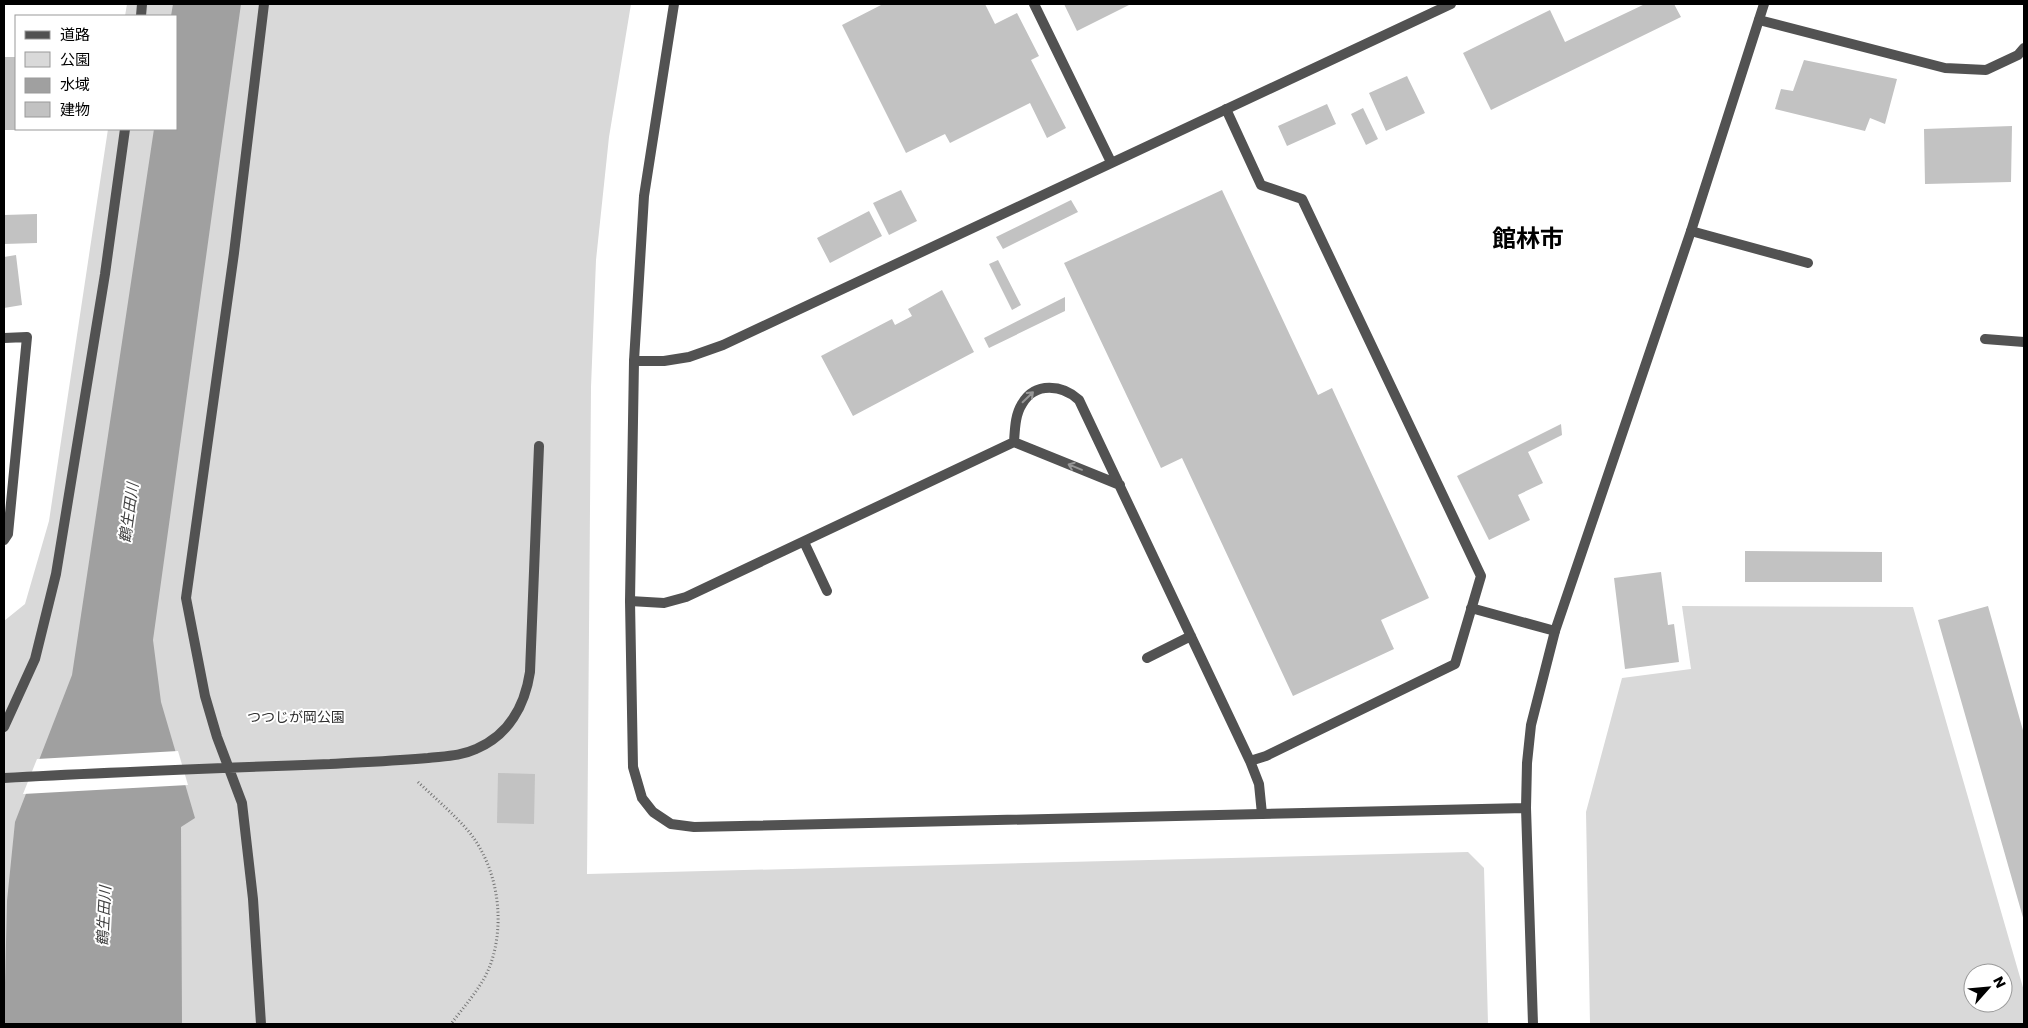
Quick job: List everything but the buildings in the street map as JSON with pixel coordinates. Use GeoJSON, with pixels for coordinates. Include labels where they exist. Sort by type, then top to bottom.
{"type":"FeatureCollection","features":[{"type":"Feature","properties":{"kind":"street"},"geometry":{"type":"LineString","coordinates":[[261,1024],[253,899],[242,803],[205,696],[186,598],[234,253],[264,4]]}},
{"type":"Feature","properties":{"kind":"street"},"geometry":{"type":"LineString","coordinates":[[674,4],[644,196],[634,361],[630,600],[633,767],[642,798],[652,812],[671,824],[694,827],[1526,808]]}},
{"type":"Feature","properties":{"kind":"street"},"geometry":{"type":"LineString","coordinates":[[1034,4],[1111,162]]}},
{"type":"Feature","properties":{"kind":"street"},"geometry":{"type":"LineString","coordinates":[[634,361],[664,361],[689,357],[723,346],[1111,162],[1451,4]]}},
{"type":"Feature","properties":{"kind":"street"},"geometry":{"type":"LineString","coordinates":[[1533,1024],[1526,808],[1527,763],[1531,725],[1554,630],[1691,232],[1764,4]]}},
{"type":"Feature","properties":{"kind":"street"},"geometry":{"type":"LineString","coordinates":[[1759,20],[1945,68],[1986,70],[2022,54]]}},
{"type":"Feature","properties":{"kind":"street"},"geometry":{"type":"LineString","coordinates":[[1226,109],[1261,185],[1302,198],[1481,576],[1455,664],[1266,756],[1250,761]]}},
{"type":"Feature","properties":{"kind":"street"},"geometry":{"type":"LineString","coordinates":[[4,727],[35,659],[56,574],[105,274],[125,130]]}},
{"type":"Feature","properties":{"kind":"street"},"geometry":{"type":"LineString","coordinates":[[1691,232],[1808,263]]}},
{"type":"Feature","properties":{"kind":"street"},"geometry":{"type":"LineString","coordinates":[[4,338],[27,337],[8,534],[4,540]]}},
{"type":"Feature","properties":{"kind":"street"},"geometry":{"type":"LineString","coordinates":[[1985,338],[2024,342]]}},
{"type":"Feature","properties":{"kind":"street"},"geometry":{"type":"LineString","coordinates":[[1014,442],[1018,413],[1023,402],[1034,392],[1047,387],[1058,388],[1070,392],[1080,400],[1250,761],[1259,784],[1262,814]]}},
{"type":"Feature","properties":{"kind":"street"},"geometry":{"type":"LineString","coordinates":[[630,600],[664,603],[686,597],[1014,442],[1120,486]]}},
{"type":"Feature","properties":{"kind":"street"},"geometry":{"type":"LineString","coordinates":[[4,778],[396,761],[462,754],[478,749],[504,730],[514,718],[522,703],[530,672],[539,446]]}},
{"type":"Feature","properties":{"kind":"street"},"geometry":{"type":"LineString","coordinates":[[804,542],[827,591]]}},
{"type":"Feature","properties":{"kind":"street"},"geometry":{"type":"LineString","coordinates":[[1471,608],[1554,630]]}},
{"type":"Feature","properties":{"kind":"street"},"geometry":{"type":"LineString","coordinates":[[1147,658],[1191,636]]}},
{"type":"Feature","properties":{"kind":"path"},"geometry":{"type":"LineString","coordinates":[[396,761],[457,818],[471,835],[494,879],[498,905],[498,935],[492,961],[484,978],[451,1024]]}},
{"type":"Feature","properties":{"kind":"green space","name":"つつじが岡公園"},"geometry":{"type":"Polygon","coordinates":[[[127,4],[631,4],[609,137],[596,260],[591,387],[587,874],[1468,852],[1484,868],[1488,1024],[4,1024],[4,621],[25,604],[49,521],[108,130],[178,130],[178,15],[125,15],[127,4]]]}},
{"type":"Feature","properties":{"kind":"green space"},"geometry":{"type":"Polygon","coordinates":[[[1682,606],[1913,607],[2024,991],[2024,1024],[1590,1024],[1586,812],[1622,678],[1691,669],[1682,606]]]}},
{"type":"Feature","properties":{"kind":"water","name":"鶴生田川"},"geometry":{"type":"Polygon","coordinates":[[[173,4],[241,4],[153,640],[161,702],[195,818],[181,827],[182,1024],[4,1024],[7,901],[15,822],[72,675],[154,130],[178,130],[178,15],[171,15],[173,4]]]}},
{"type":"Feature","properties":{"kind":"pier"},"geometry":{"type":"Polygon","coordinates":[[[178,751],[188,785],[23,794],[37,759],[178,751]]]}},
{"type":"Feature","properties":{"kind":"district","name":"館林市"},"geometry":{"type":"Point","coordinates":[1528,239]}}]}
